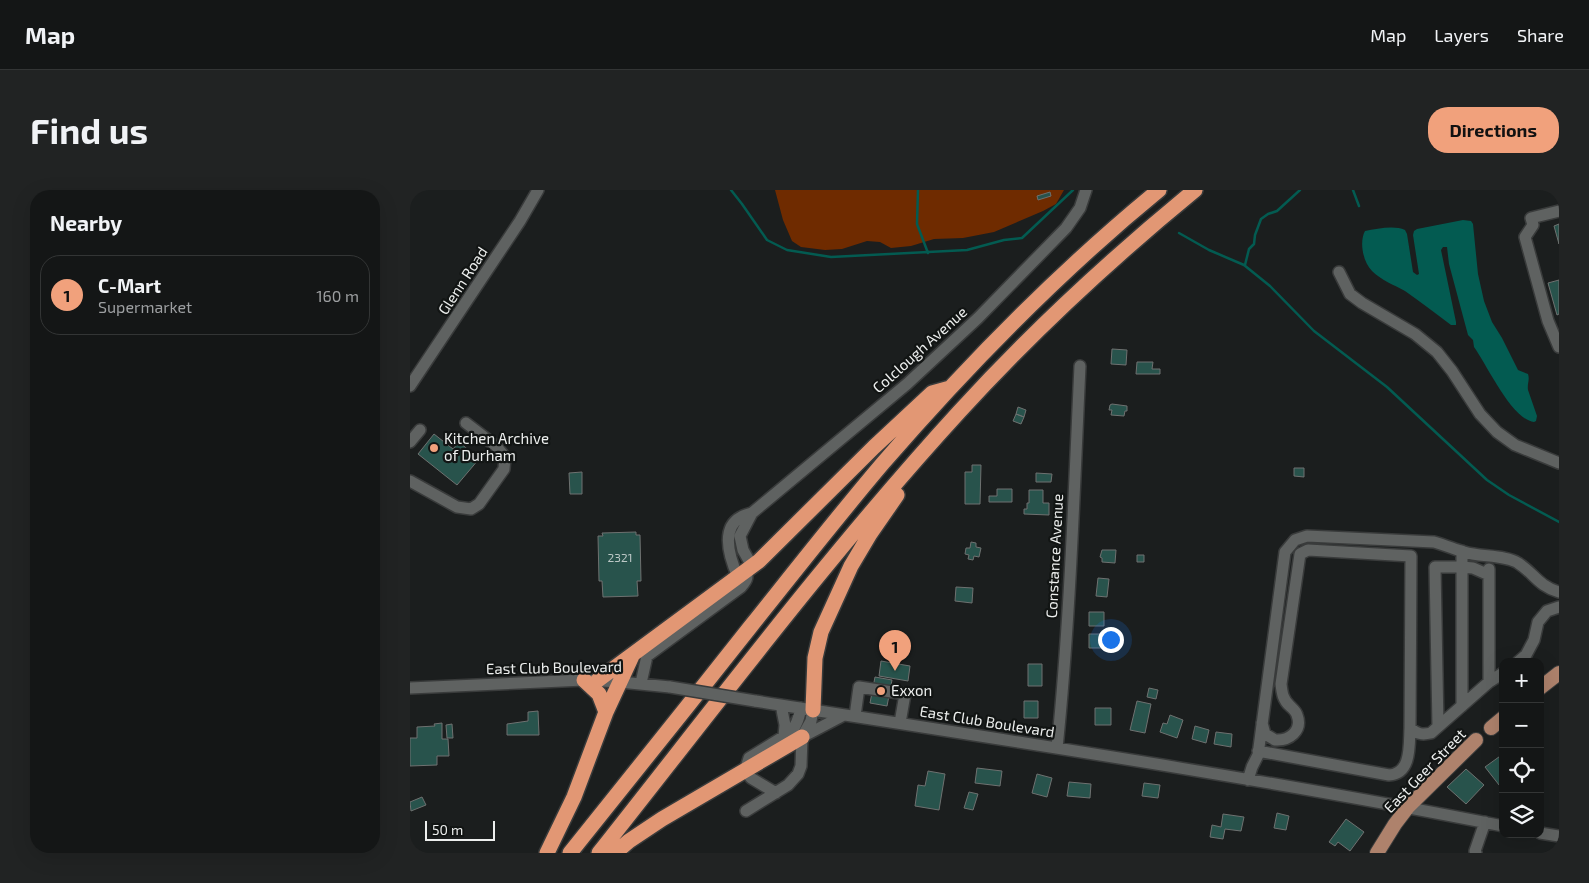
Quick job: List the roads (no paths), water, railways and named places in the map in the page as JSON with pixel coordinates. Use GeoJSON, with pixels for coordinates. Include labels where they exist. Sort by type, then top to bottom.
{"type":"FeatureCollection","features":[{"type":"Feature","properties":{"kind":"highway"},"geometry":{"type":"LineString","coordinates":[[570,853],[854,497],[952,387],[990,348],[1076,263],[1159,190]]}},
{"type":"Feature","properties":{"kind":"highway"},"geometry":{"type":"LineString","coordinates":[[598,853],[872,511],[928,447],[1000,368],[1054,315],[1194,190]]}},
{"type":"Feature","properties":{"kind":"highway"},"geometry":{"type":"LineString","coordinates":[[606,712],[591,680],[633,655],[745,572],[932,393],[952,387]]}},
{"type":"Feature","properties":{"kind":"highway"},"geometry":{"type":"LineString","coordinates":[[807,709],[821,632],[829,614],[860,551],[928,447]]}},
{"type":"Feature","properties":{"kind":"highway"},"geometry":{"type":"LineString","coordinates":[[547,853],[574,797],[606,712],[633,655]]}},
{"type":"Feature","properties":{"kind":"highway"},"geometry":{"type":"LineString","coordinates":[[615,853],[662,819],[802,737]]}},
{"type":"Feature","properties":{"kind":"main road"},"geometry":{"type":"LineString","coordinates":[[1544,685],[1559,673]]}},
{"type":"Feature","properties":{"kind":"main road","name":"East Geer Street"},"geometry":{"type":"LineString","coordinates":[[1491,728],[1499,721]]}},
{"type":"Feature","properties":{"kind":"main road","name":"East Geer Street"},"geometry":{"type":"LineString","coordinates":[[1377,853],[1408,807],[1476,740]]}},
{"type":"Feature","properties":{"kind":"street","name":"Glenn Road"},"geometry":{"type":"LineString","coordinates":[[410,386],[520,221],[538,190]]}},
{"type":"Feature","properties":{"kind":"street","name":"Colclough Avenue"},"geometry":{"type":"LineString","coordinates":[[745,572],[731,556],[729,537],[738,519],[752,513],[907,384],[978,318],[1066,228],[1080,208],[1086,190]]}},
{"type":"Feature","properties":{"kind":"street"},"geometry":{"type":"LineString","coordinates":[[1559,211],[1531,218],[1533,225],[1525,237],[1548,321],[1559,347]]}},
{"type":"Feature","properties":{"kind":"street"},"geometry":{"type":"LineString","coordinates":[[1339,272],[1350,294],[1415,334],[1437,352],[1480,414],[1497,432],[1515,445],[1559,463]]}},
{"type":"Feature","properties":{"kind":"street","name":"Constance Avenue"},"geometry":{"type":"LineString","coordinates":[[1056,748],[1063,684],[1080,366]]}},
{"type":"Feature","properties":{"kind":"street"},"geometry":{"type":"LineString","coordinates":[[410,481],[457,507],[471,509],[479,504],[504,469],[505,456],[496,446],[466,423]]}},
{"type":"Feature","properties":{"kind":"street"},"geometry":{"type":"LineString","coordinates":[[410,442],[420,430]]}},
{"type":"Feature","properties":{"kind":"street","name":"Colclough Avenue"},"geometry":{"type":"LineString","coordinates":[[745,572],[740,536],[752,513]]}},
{"type":"Feature","properties":{"kind":"street"},"geometry":{"type":"LineString","coordinates":[[1248,780],[1258,751],[1285,552],[1295,540],[1307,536],[1434,542],[1462,551],[1518,562],[1548,589],[1559,592]]}},
{"type":"Feature","properties":{"kind":"street"},"geometry":{"type":"LineString","coordinates":[[1258,751],[1393,775],[1404,767],[1407,762],[1410,728],[1411,556],[1418,548],[1434,542]]}},
{"type":"Feature","properties":{"kind":"street"},"geometry":{"type":"LineString","coordinates":[[1262,723],[1265,734],[1275,740],[1290,738],[1298,726],[1297,714],[1283,697],[1281,684],[1300,554],[1308,550],[1411,556]]}},
{"type":"Feature","properties":{"kind":"street"},"geometry":{"type":"LineString","coordinates":[[1462,551],[1462,706]]}},
{"type":"Feature","properties":{"kind":"street"},"geometry":{"type":"LineString","coordinates":[[1489,557],[1489,682]]}},
{"type":"Feature","properties":{"kind":"street"},"geometry":{"type":"LineString","coordinates":[[1438,727],[1435,567],[1473,568],[1489,575]]}},
{"type":"Feature","properties":{"kind":"street"},"geometry":{"type":"LineString","coordinates":[[641,683],[647,656],[741,587],[747,579],[748,575],[745,572]]}},
{"type":"Feature","properties":{"kind":"street"},"geometry":{"type":"LineString","coordinates":[[1523,658],[1534,640],[1538,622],[1547,611],[1559,607]]}},
{"type":"Feature","properties":{"kind":"street"},"geometry":{"type":"LineString","coordinates":[[1410,728],[1419,734],[1431,733],[1489,682],[1499,676]]}},
{"type":"Feature","properties":{"kind":"street","name":"East Club Boulevard"},"geometry":{"type":"LineString","coordinates":[[410,688],[591,680],[641,683],[1056,748],[1408,807],[1499,825]]}},
{"type":"Feature","properties":{"kind":"street"},"geometry":{"type":"LineString","coordinates":[[802,737],[850,716],[860,687],[905,694],[900,723]]}},
{"type":"Feature","properties":{"kind":"street"},"geometry":{"type":"LineString","coordinates":[[781,705],[786,724],[784,736]]}},
{"type":"Feature","properties":{"kind":"street"},"geometry":{"type":"LineString","coordinates":[[776,793],[751,778],[745,771],[749,758],[784,736],[796,726],[807,709]]}},
{"type":"Feature","properties":{"kind":"street"},"geometry":{"type":"LineString","coordinates":[[746,811],[788,785],[798,774],[801,766],[802,737],[811,721],[807,709]]}},
{"type":"Feature","properties":{"kind":"street","name":"East Geer Street"},"geometry":{"type":"LineString","coordinates":[[1476,740],[1491,728]]}},
{"type":"Feature","properties":{"kind":"street"},"geometry":{"type":"LineString","coordinates":[[1474,852],[1485,822]]}},
{"type":"Feature","properties":{"kind":"street"},"geometry":{"type":"LineString","coordinates":[[1544,834],[1559,836]]}},
{"type":"Feature","properties":{"kind":"waterway"},"geometry":{"type":"LineString","coordinates":[[731,190],[767,240],[787,250],[831,257],[967,250],[1004,240],[1022,238],[1073,190]]}},
{"type":"Feature","properties":{"kind":"waterway"},"geometry":{"type":"LineString","coordinates":[[918,190],[917,224],[928,253]]}},
{"type":"Feature","properties":{"kind":"waterway"},"geometry":{"type":"LineString","coordinates":[[1245,265],[1249,249],[1254,244],[1261,219],[1277,211],[1300,190]]}},
{"type":"Feature","properties":{"kind":"waterway"},"geometry":{"type":"LineString","coordinates":[[1353,190],[1359,206]]}},
{"type":"Feature","properties":{"kind":"waterway"},"geometry":{"type":"LineString","coordinates":[[1179,233],[1209,250],[1244,265],[1270,286],[1314,331],[1387,387],[1487,480],[1509,495],[1559,522]]}},
{"type":"Feature","properties":{"kind":"place","name":"Kitchen Archive of Durham"},"geometry":{"type":"Point","coordinates":[434,448]}},
{"type":"Feature","properties":{"kind":"place","name":"C-Mart"},"geometry":{"type":"Point","coordinates":[895,671]}},
{"type":"Feature","properties":{"kind":"place","name":"Exxon"},"geometry":{"type":"Point","coordinates":[881,691]}}]}
